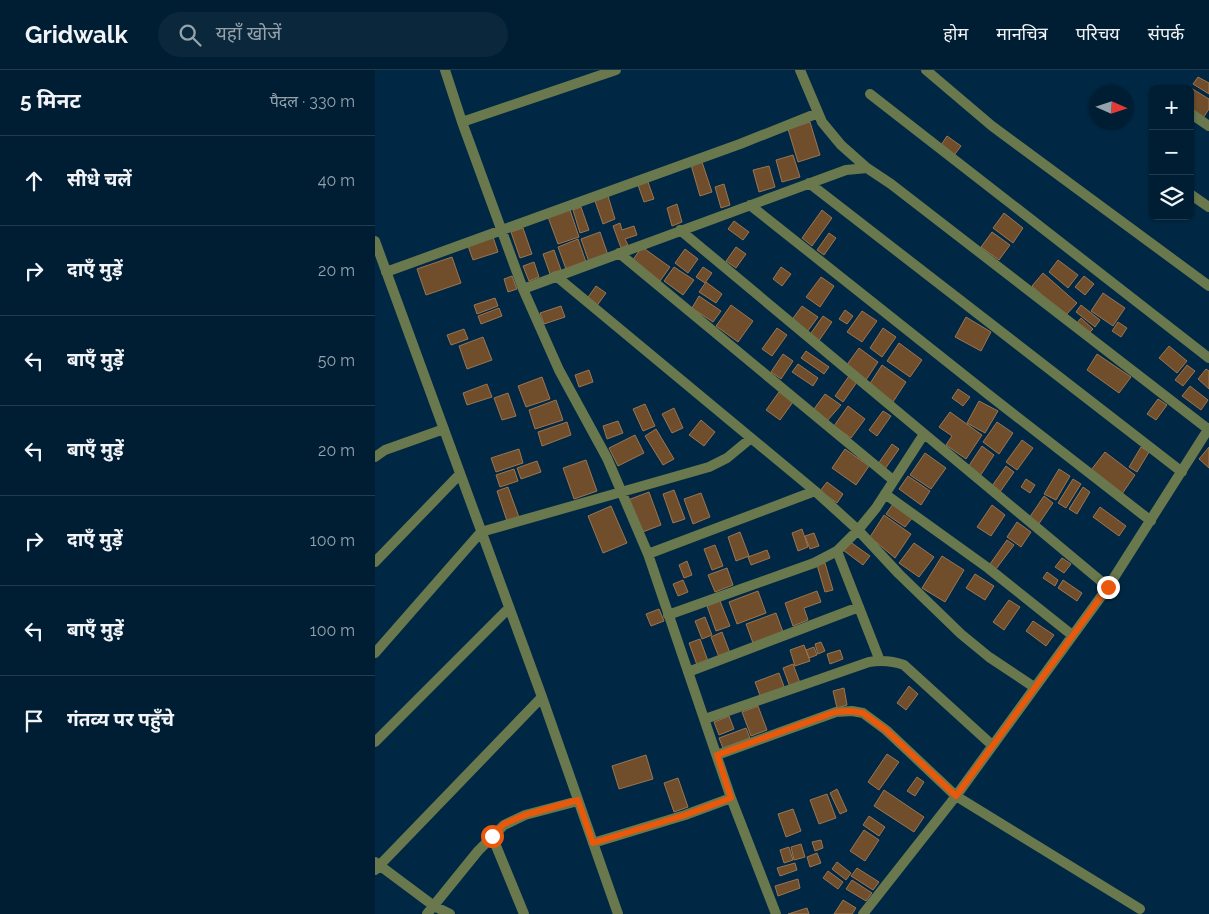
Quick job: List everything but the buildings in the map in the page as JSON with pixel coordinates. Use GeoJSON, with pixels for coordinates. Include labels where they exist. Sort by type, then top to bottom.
{"type":"FeatureCollection","features":[{"type":"Feature","properties":{"kind":"street"},"geometry":{"type":"LineString","coordinates":[[445,70],[523,289],[559,370],[607,458],[648,554],[731,798],[776,914]]}},
{"type":"Feature","properties":{"kind":"street"},"geometry":{"type":"LineString","coordinates":[[462,122],[616,70]]}},
{"type":"Feature","properties":{"kind":"street"},"geometry":{"type":"LineString","coordinates":[[800,70],[822,122],[841,144],[867,168],[891,184],[1209,429],[1108,587],[956,796],[863,914]]}},
{"type":"Feature","properties":{"kind":"street"},"geometry":{"type":"LineString","coordinates":[[926,70],[992,126],[1209,286]]}},
{"type":"Feature","properties":{"kind":"street"},"geometry":{"type":"LineString","coordinates":[[870,94],[1209,358]]}},
{"type":"Feature","properties":{"kind":"street"},"geometry":{"type":"LineString","coordinates":[[386,272],[746,142],[818,112]]}},
{"type":"Feature","properties":{"kind":"street"},"geometry":{"type":"LineString","coordinates":[[1194,115],[1208,124]]}},
{"type":"Feature","properties":{"kind":"street"},"geometry":{"type":"LineString","coordinates":[[523,289],[809,183],[846,170],[867,168]]}},
{"type":"Feature","properties":{"kind":"street"},"geometry":{"type":"LineString","coordinates":[[809,183],[1182,472]]}},
{"type":"Feature","properties":{"kind":"street"},"geometry":{"type":"LineString","coordinates":[[1194,197],[1209,207]]}},
{"type":"Feature","properties":{"kind":"street"},"geometry":{"type":"LineString","coordinates":[[750,205],[989,395],[1151,520]]}},
{"type":"Feature","properties":{"kind":"street"},"geometry":{"type":"LineString","coordinates":[[680,230],[1108,587]]}},
{"type":"Feature","properties":{"kind":"street"},"geometry":{"type":"LineString","coordinates":[[375,241],[542,696],[618,914]]}},
{"type":"Feature","properties":{"kind":"street"},"geometry":{"type":"LineString","coordinates":[[619,253],[893,480]]}},
{"type":"Feature","properties":{"kind":"street"},"geometry":{"type":"LineString","coordinates":[[556,276],[858,530],[899,574],[961,634],[989,657],[1034,687]]}},
{"type":"Feature","properties":{"kind":"street"},"geometry":{"type":"LineString","coordinates":[[375,457],[385,450],[444,429]]}},
{"type":"Feature","properties":{"kind":"street"},"geometry":{"type":"LineString","coordinates":[[668,614],[814,563],[837,551],[876,508],[924,434]]}},
{"type":"Feature","properties":{"kind":"street"},"geometry":{"type":"LineString","coordinates":[[375,653],[481,532],[709,467],[727,458],[750,439]]}},
{"type":"Feature","properties":{"kind":"street"},"geometry":{"type":"LineString","coordinates":[[375,562],[460,474]]}},
{"type":"Feature","properties":{"kind":"street"},"geometry":{"type":"LineString","coordinates":[[648,554],[815,492]]}},
{"type":"Feature","properties":{"kind":"street"},"geometry":{"type":"LineString","coordinates":[[885,494],[988,568],[1072,635]]}},
{"type":"Feature","properties":{"kind":"street"},"geometry":{"type":"LineString","coordinates":[[837,551],[880,661]]}},
{"type":"Feature","properties":{"kind":"street"},"geometry":{"type":"LineString","coordinates":[[688,672],[859,607]]}},
{"type":"Feature","properties":{"kind":"street"},"geometry":{"type":"LineString","coordinates":[[375,742],[509,608]]}},
{"type":"Feature","properties":{"kind":"street"},"geometry":{"type":"LineString","coordinates":[[705,719],[869,662],[896,662],[904,665],[992,745]]}},
{"type":"Feature","properties":{"kind":"street"},"geometry":{"type":"LineString","coordinates":[[450,914],[434,906],[376,866],[542,696]]}},
{"type":"Feature","properties":{"kind":"street"},"geometry":{"type":"LineString","coordinates":[[717,755],[835,712],[851,711],[863,713],[886,730],[956,796],[1140,910]]}},
{"type":"Feature","properties":{"kind":"street"},"geometry":{"type":"LineString","coordinates":[[593,843],[685,815],[731,798]]}},
{"type":"Feature","properties":{"kind":"street"},"geometry":{"type":"LineString","coordinates":[[427,914],[504,824],[525,815],[578,800]]}},
{"type":"Feature","properties":{"kind":"street"},"geometry":{"type":"LineString","coordinates":[[492,836],[524,914]]}},
{"type":"Feature","properties":{"kind":"route"},"geometry":{"type":"LineString","coordinates":[[492,836],[504,824],[525,815],[578,800],[593,843],[685,815],[731,798],[717,755],[835,712],[851,711],[863,713],[886,730],[956,796],[1108,587]]}}]}
